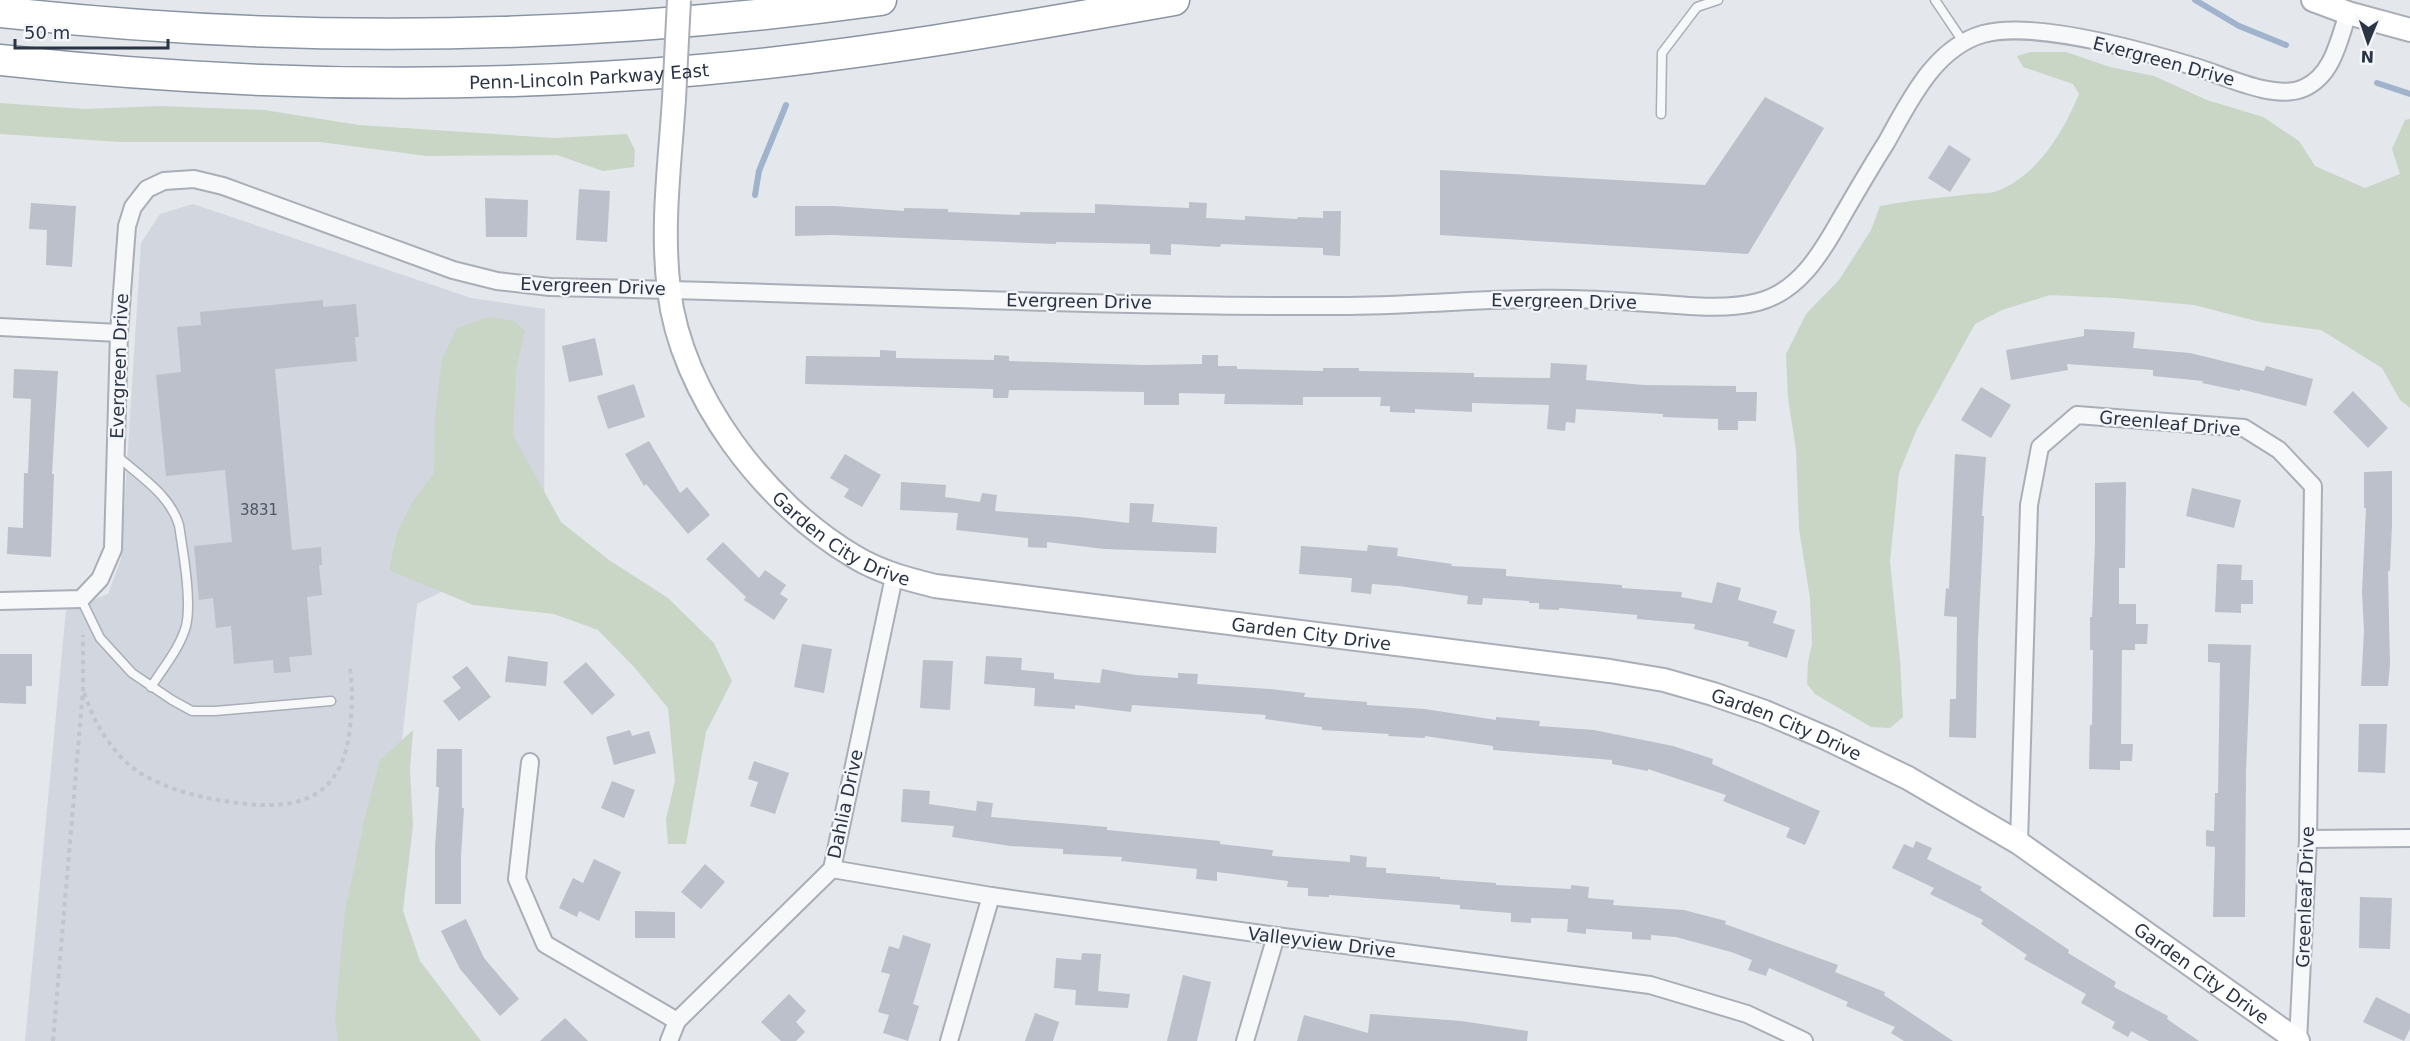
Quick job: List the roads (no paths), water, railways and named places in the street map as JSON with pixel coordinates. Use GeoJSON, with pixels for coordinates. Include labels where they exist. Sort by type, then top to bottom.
{"type":"FeatureCollection","features":[{"type":"Feature","properties":{"kind":"highway"},"geometry":{"type":"LineString","coordinates":[[0,12],[134,25],[228,30],[414,34],[507,32],[694,21],[881,0]]}},
{"type":"Feature","properties":{"kind":"highway","name":"Penn-Lincoln Parkway East"},"geometry":{"type":"LineString","coordinates":[[0,60],[130,73],[319,82],[509,81],[698,70],[886,48],[1174,0]]}},
{"type":"Feature","properties":{"kind":"street","name":"Garden City Drive"},"geometry":{"type":"LineString","coordinates":[[679,0],[666,237],[669,289],[677,331],[685,356],[709,409],[733,444],[769,486],[812,528],[855,557],[894,576],[935,586],[1610,671],[1664,680],[1713,694],[1765,712],[1828,739],[1908,778],[2019,843],[2298,1041]]}},
{"type":"Feature","properties":{"kind":"street"},"geometry":{"type":"LineString","coordinates":[[2313,0],[2348,13],[2410,30]]}},
{"type":"Feature","properties":{"kind":"street","name":"Evergreen Drive"},"geometry":{"type":"LineString","coordinates":[[84,605],[100,579],[113,549],[119,333],[127,226],[134,207],[147,189],[164,181],[194,179],[223,186],[453,270],[497,281],[550,287],[1083,302],[1342,306],[1582,298],[1730,306],[1761,302],[1789,287],[1810,268],[1915,92],[1951,51],[1978,36],[2002,30],[2094,41],[2145,52],[2250,85],[2284,93],[2300,90],[2314,82],[2325,71],[2334,55],[2348,13]]}},
{"type":"Feature","properties":{"kind":"street"},"geometry":{"type":"LineString","coordinates":[[0,327],[119,333]]}},
{"type":"Feature","properties":{"kind":"street","name":"Greenleaf Drive"},"geometry":{"type":"LineString","coordinates":[[2019,843],[2029,505],[2040,447],[2077,415],[2244,428],[2279,450],[2313,486],[2308,839],[2298,1041]]}},
{"type":"Feature","properties":{"kind":"street","name":"Dahlia Drive"},"geometry":{"type":"LineString","coordinates":[[669,1041],[677,1021],[832,869],[894,576]]}},
{"type":"Feature","properties":{"kind":"street"},"geometry":{"type":"LineString","coordinates":[[0,601],[84,605]]}},
{"type":"Feature","properties":{"kind":"street"},"geometry":{"type":"LineString","coordinates":[[530,762],[517,879],[545,944],[677,1021]]}},
{"type":"Feature","properties":{"kind":"street"},"geometry":{"type":"LineString","coordinates":[[2308,839],[2410,838]]}},
{"type":"Feature","properties":{"kind":"street","name":"Valleyview Drive"},"geometry":{"type":"LineString","coordinates":[[832,869],[991,896],[1650,985],[1747,1014],[1804,1041]]}},
{"type":"Feature","properties":{"kind":"street"},"geometry":{"type":"LineString","coordinates":[[949,1041],[991,896]]}},
{"type":"Feature","properties":{"kind":"street"},"geometry":{"type":"LineString","coordinates":[[1245,1041],[1276,936]]}},
{"type":"Feature","properties":{"kind":"lane"},"geometry":{"type":"LineString","coordinates":[[1661,114],[1662,53],[1697,8],[1718,0]]}},
{"type":"Feature","properties":{"kind":"lane"},"geometry":{"type":"LineString","coordinates":[[1935,0],[1965,43]]}},
{"type":"Feature","properties":{"kind":"lane"},"geometry":{"type":"LineString","coordinates":[[116,455],[165,499],[175,511],[180,525],[188,611],[186,626],[181,639],[151,687]]}},
{"type":"Feature","properties":{"kind":"lane"},"geometry":{"type":"LineString","coordinates":[[84,605],[100,638],[132,673],[171,700],[192,711],[331,701]]}},
{"type":"Feature","properties":{"kind":"waterway"},"geometry":{"type":"LineString","coordinates":[[2195,0],[2239,26],[2286,45]]}},
{"type":"Feature","properties":{"kind":"waterway"},"geometry":{"type":"LineString","coordinates":[[2377,83],[2410,94]]}},
{"type":"Feature","properties":{"kind":"waterway"},"geometry":{"type":"LineString","coordinates":[[755,195],[759,171],[786,105]]}}]}
